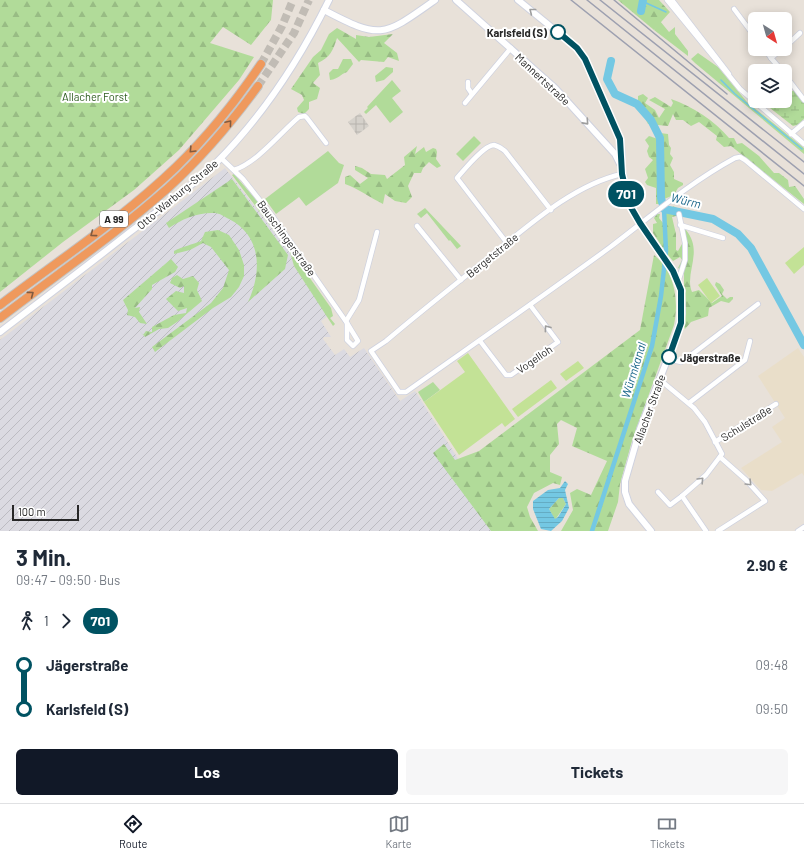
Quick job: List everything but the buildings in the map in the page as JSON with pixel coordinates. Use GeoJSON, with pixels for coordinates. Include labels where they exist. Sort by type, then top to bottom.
{"type":"FeatureCollection","features":[{"type":"Feature","properties":{"kind":"highway","name":"A 99"},"geometry":{"type":"LineString","coordinates":[[0,305],[146,193],[175,167],[205,137],[261,64]]}},
{"type":"Feature","properties":{"kind":"highway","name":"A 99"},"geometry":{"type":"LineString","coordinates":[[0,318],[134,216],[168,188],[214,141],[258,86]]}},
{"type":"Feature","properties":{"kind":"street","name":"Otto-Warburg-Straße"},"geometry":{"type":"LineString","coordinates":[[0,332],[174,199],[221,158],[239,138],[277,88],[304,46],[329,0]]}},
{"type":"Feature","properties":{"kind":"street","name":"Mannertstraße"},"geometry":{"type":"LineString","coordinates":[[456,0],[555,88],[615,154],[621,165]]}},
{"type":"Feature","properties":{"kind":"street","name":"Allacher Straße"},"geometry":{"type":"LineString","coordinates":[[518,0],[577,48],[585,59],[620,139],[622,174],[627,198],[640,223],[669,265],[678,282],[682,302],[681,323],[640,429],[625,481],[625,492],[629,504],[651,531]]}},
{"type":"Feature","properties":{"kind":"street"},"geometry":{"type":"LineString","coordinates":[[667,0],[734,82],[753,102],[804,144]]}},
{"type":"Feature","properties":{"kind":"street"},"geometry":{"type":"LineString","coordinates":[[672,0],[722,63],[734,82]]}},
{"type":"Feature","properties":{"kind":"street"},"geometry":{"type":"LineString","coordinates":[[324,10],[359,28],[381,31],[400,25],[432,1]]}},
{"type":"Feature","properties":{"kind":"street"},"geometry":{"type":"LineString","coordinates":[[734,9],[748,27]]}},
{"type":"Feature","properties":{"kind":"street"},"geometry":{"type":"LineString","coordinates":[[792,40],[800,33]]}},
{"type":"Feature","properties":{"kind":"street"},"geometry":{"type":"LineString","coordinates":[[465,103],[511,48]]}},
{"type":"Feature","properties":{"kind":"street"},"geometry":{"type":"LineString","coordinates":[[773,56],[771,58],[776,64]]}},
{"type":"Feature","properties":{"kind":"street"},"geometry":{"type":"LineString","coordinates":[[468,82],[468,88],[472,94]]}},
{"type":"Feature","properties":{"kind":"street"},"geometry":{"type":"LineString","coordinates":[[792,84],[804,100]]}},
{"type":"Feature","properties":{"kind":"street"},"geometry":{"type":"LineString","coordinates":[[234,170],[240,168],[265,149],[299,117],[305,116],[308,118],[326,143]]}},
{"type":"Feature","properties":{"kind":"street"},"geometry":{"type":"LineString","coordinates":[[791,134],[804,123]]}},
{"type":"Feature","properties":{"kind":"street"},"geometry":{"type":"LineString","coordinates":[[507,243],[457,178],[486,148],[494,145],[499,146],[505,151],[551,210]]}},
{"type":"Feature","properties":{"kind":"street"},"geometry":{"type":"LineString","coordinates":[[480,341],[640,223],[683,189],[730,160],[740,157],[804,209]]}},
{"type":"Feature","properties":{"kind":"street","name":"Bauschingerstraße"},"geometry":{"type":"LineString","coordinates":[[221,158],[234,170],[273,217],[346,322],[359,300],[377,232]]}},
{"type":"Feature","properties":{"kind":"street","name":"Bergetstraße"},"geometry":{"type":"LineString","coordinates":[[480,341],[406,392],[401,393],[397,390],[371,352],[507,243],[551,210],[595,183],[622,174]]}},
{"type":"Feature","properties":{"kind":"street","name":"Allacher Straße"},"geometry":{"type":"LineString","coordinates":[[678,282],[685,260],[685,243],[680,225],[679,214]]}},
{"type":"Feature","properties":{"kind":"street"},"geometry":{"type":"LineString","coordinates":[[680,225],[723,238]]}},
{"type":"Feature","properties":{"kind":"street"},"geometry":{"type":"LineString","coordinates":[[417,226],[461,280]]}},
{"type":"Feature","properties":{"kind":"street"},"geometry":{"type":"LineString","coordinates":[[668,359],[681,362],[758,304]]}},
{"type":"Feature","properties":{"kind":"street","name":"Vogelloh"},"geometry":{"type":"LineString","coordinates":[[480,341],[506,375],[511,375],[558,342],[530,305]]}},
{"type":"Feature","properties":{"kind":"street"},"geometry":{"type":"LineString","coordinates":[[688,403],[745,360],[750,341]]}},
{"type":"Feature","properties":{"kind":"street"},"geometry":{"type":"LineString","coordinates":[[658,492],[670,505],[706,475],[722,454],[705,422],[688,403],[659,379]]}},
{"type":"Feature","properties":{"kind":"street","name":"Schulstraße"},"geometry":{"type":"LineString","coordinates":[[715,442],[776,404]]}},
{"type":"Feature","properties":{"kind":"street"},"geometry":{"type":"LineString","coordinates":[[718,531],[765,501],[746,480],[720,457]]}},
{"type":"Feature","properties":{"kind":"street"},"geometry":{"type":"LineString","coordinates":[[682,496],[706,531]]}},
{"type":"Feature","properties":{"kind":"street"},"geometry":{"type":"LineString","coordinates":[[798,531],[804,527]]}},
{"type":"Feature","properties":{"kind":"shaded area"},"geometry":{"type":"Polygon","coordinates":[[[360,113],[369,126],[357,135],[348,122],[360,113]]]}},
{"type":"Feature","properties":{"kind":"shaded area"},"geometry":{"type":"Polygon","coordinates":[[[225,168],[290,252],[294,266],[328,316],[321,321],[331,337],[324,337],[323,339],[335,355],[344,349],[350,357],[364,348],[400,401],[415,391],[504,531],[0,531],[0,340],[225,168]]]}},
{"type":"Feature","properties":{"kind":"shaded area"},"geometry":{"type":"Polygon","coordinates":[[[798,348],[804,357],[804,476],[802,473],[772,491],[761,490],[741,468],[782,442],[772,427],[785,418],[758,376],[798,348]]]}},
{"type":"Feature","properties":{"kind":"green space","name":"Allacher Forst"},"geometry":{"type":"Polygon","coordinates":[[[0,0],[273,0],[271,20],[251,45],[223,27],[210,43],[254,57],[239,80],[179,150],[134,190],[63,242],[0,292],[0,0]]]}},
{"type":"Feature","properties":{"kind":"green space"},"geometry":{"type":"Polygon","coordinates":[[[618,0],[659,0],[670,12],[654,30],[618,0]]]}},
{"type":"Feature","properties":{"kind":"green space"},"geometry":{"type":"Polygon","coordinates":[[[660,21],[669,32],[675,27],[675,34],[688,51],[688,56],[654,30],[660,21]]]}},
{"type":"Feature","properties":{"kind":"green space"},"geometry":{"type":"Polygon","coordinates":[[[337,28],[356,39],[356,35],[369,37],[393,34],[384,43],[397,53],[399,61],[388,57],[384,62],[361,60],[359,62],[337,38],[330,53],[318,63],[320,75],[313,83],[320,88],[317,99],[309,102],[309,109],[304,114],[298,112],[297,108],[304,100],[302,95],[291,89],[313,57],[321,50],[329,34],[337,28]]]}},
{"type":"Feature","properties":{"kind":"green space"},"geometry":{"type":"Polygon","coordinates":[[[698,53],[718,67],[748,103],[748,107],[695,63],[691,59],[698,53]]]}},
{"type":"Feature","properties":{"kind":"green space"},"geometry":{"type":"Polygon","coordinates":[[[343,59],[351,59],[353,64],[347,72],[335,79],[330,80],[329,73],[333,69],[338,69],[343,59]]]}},
{"type":"Feature","properties":{"kind":"green space"},"geometry":{"type":"Polygon","coordinates":[[[386,67],[393,68],[393,72],[384,80],[376,82],[375,76],[386,67]]]}},
{"type":"Feature","properties":{"kind":"green space"},"geometry":{"type":"Polygon","coordinates":[[[392,80],[401,91],[392,98],[403,112],[390,123],[376,105],[366,114],[364,112],[392,80]]]}},
{"type":"Feature","properties":{"kind":"green space"},"geometry":{"type":"Polygon","coordinates":[[[794,90],[804,103],[804,119],[797,125],[793,126],[770,108],[792,108],[792,91],[794,90]]]}},
{"type":"Feature","properties":{"kind":"green space"},"geometry":{"type":"Polygon","coordinates":[[[643,94],[648,98],[645,103],[655,110],[659,118],[665,109],[649,100],[655,97],[671,107],[673,103],[671,99],[679,102],[703,115],[729,138],[734,138],[737,144],[742,143],[759,156],[774,173],[779,173],[788,180],[789,187],[795,186],[804,199],[804,204],[731,146],[724,147],[716,140],[717,136],[699,122],[691,126],[683,120],[676,120],[673,114],[668,126],[648,124],[646,120],[651,116],[638,100],[638,96],[643,94]]]}},
{"type":"Feature","properties":{"kind":"green space"},"geometry":{"type":"Polygon","coordinates":[[[749,108],[754,108],[804,148],[804,154],[749,108]]]}},
{"type":"Feature","properties":{"kind":"green space"},"geometry":{"type":"Polygon","coordinates":[[[660,133],[668,134],[669,145],[671,148],[670,154],[673,158],[670,165],[674,172],[674,179],[683,183],[683,185],[678,188],[674,195],[664,199],[660,204],[656,204],[656,188],[647,185],[645,182],[648,178],[645,169],[653,160],[649,157],[647,151],[649,146],[645,140],[649,136],[658,139],[660,133]]]}},
{"type":"Feature","properties":{"kind":"green space"},"geometry":{"type":"Polygon","coordinates":[[[474,136],[481,143],[463,161],[456,154],[474,136]]]}},
{"type":"Feature","properties":{"kind":"green space"},"geometry":{"type":"Polygon","coordinates":[[[417,146],[415,154],[424,147],[426,152],[433,148],[436,149],[436,159],[441,166],[437,168],[429,162],[423,168],[421,173],[414,173],[408,186],[412,197],[406,203],[395,201],[385,194],[383,204],[345,184],[345,177],[350,175],[360,184],[368,178],[355,170],[355,166],[362,168],[371,174],[385,175],[387,179],[405,165],[404,157],[417,146]]]}},
{"type":"Feature","properties":{"kind":"green space"},"geometry":{"type":"Polygon","coordinates":[[[328,151],[339,163],[344,165],[338,183],[306,206],[299,197],[276,214],[265,199],[328,151]]]}},
{"type":"Feature","properties":{"kind":"green space"},"geometry":{"type":"Polygon","coordinates":[[[234,174],[270,216],[298,257],[300,264],[331,308],[333,316],[330,318],[335,324],[333,326],[294,266],[290,252],[232,175],[234,174]]]}},
{"type":"Feature","properties":{"kind":"green space"},"geometry":{"type":"Polygon","coordinates":[[[232,179],[288,255],[285,269],[248,302],[256,279],[256,256],[248,235],[240,226],[224,216],[215,213],[190,217],[169,228],[166,223],[232,179]]]}},
{"type":"Feature","properties":{"kind":"green space"},"geometry":{"type":"Polygon","coordinates":[[[673,206],[677,208],[676,216],[672,217],[676,234],[676,250],[678,251],[682,244],[688,247],[684,230],[686,230],[691,238],[693,246],[694,254],[690,277],[692,292],[699,290],[712,303],[722,296],[715,285],[716,282],[720,284],[724,290],[722,294],[727,299],[733,297],[729,303],[721,301],[709,308],[708,316],[691,322],[685,329],[683,321],[685,304],[684,296],[686,291],[684,286],[684,271],[678,268],[682,260],[680,257],[673,261],[668,255],[667,247],[663,248],[653,233],[653,224],[657,223],[654,218],[657,214],[660,214],[659,218],[663,223],[663,217],[667,212],[671,211],[673,206]]]}},
{"type":"Feature","properties":{"kind":"green space"},"geometry":{"type":"Polygon","coordinates":[[[425,208],[461,246],[457,249],[427,213],[421,218],[417,214],[425,208]]]}},
{"type":"Feature","properties":{"kind":"green space"},"geometry":{"type":"Polygon","coordinates":[[[218,230],[229,235],[239,250],[244,265],[244,276],[239,287],[231,297],[213,308],[155,352],[152,347],[211,303],[223,288],[229,270],[211,247],[203,243],[190,250],[174,254],[174,251],[177,249],[201,241],[205,232],[218,230]]]}},
{"type":"Feature","properties":{"kind":"green space"},"geometry":{"type":"Polygon","coordinates":[[[804,247],[804,265],[794,274],[785,263],[804,247]]]}},
{"type":"Feature","properties":{"kind":"green space"},"geometry":{"type":"Polygon","coordinates":[[[654,255],[667,270],[674,287],[676,306],[674,325],[632,441],[620,484],[618,502],[608,531],[561,531],[573,510],[570,493],[577,489],[591,495],[607,461],[572,446],[577,428],[561,420],[557,424],[559,444],[550,455],[550,472],[562,477],[560,485],[553,483],[534,493],[527,507],[530,517],[538,531],[491,531],[433,453],[444,444],[455,460],[479,451],[640,330],[654,255]]]}},
{"type":"Feature","properties":{"kind":"green space"},"geometry":{"type":"Polygon","coordinates":[[[171,259],[178,267],[175,272],[152,285],[152,289],[135,308],[140,307],[139,312],[147,324],[140,323],[135,317],[127,315],[128,310],[123,300],[171,259]]]}},
{"type":"Feature","properties":{"kind":"green space"},"geometry":{"type":"Polygon","coordinates":[[[177,275],[183,279],[193,276],[199,283],[197,290],[202,301],[168,328],[159,329],[145,337],[143,335],[146,331],[152,332],[152,327],[174,315],[186,313],[187,308],[178,311],[166,299],[176,291],[184,293],[184,286],[180,288],[170,283],[172,278],[177,275]]]}},
{"type":"Feature","properties":{"kind":"green space"},"geometry":{"type":"Polygon","coordinates":[[[707,278],[720,296],[711,303],[698,285],[707,278]]]}},
{"type":"Feature","properties":{"kind":"green space"},"geometry":{"type":"Polygon","coordinates":[[[468,353],[515,419],[505,427],[502,423],[459,455],[424,402],[465,372],[457,361],[468,353]]]}},
{"type":"Feature","properties":{"kind":"green space"},"geometry":{"type":"Polygon","coordinates":[[[578,361],[584,368],[566,381],[560,374],[578,361]]]}},
{"type":"Feature","properties":{"kind":"green space"},"geometry":{"type":"Polygon","coordinates":[[[551,380],[557,388],[518,417],[512,409],[551,380]]]}},
{"type":"Feature","properties":{"kind":"green space"},"geometry":{"type":"Polygon","coordinates":[[[433,382],[440,390],[424,402],[418,392],[433,382]]]}},
{"type":"Feature","properties":{"kind":"green space"},"geometry":{"type":"Polygon","coordinates":[[[559,498],[563,498],[566,504],[555,520],[549,509],[559,498]]]}},
{"type":"Feature","properties":{"kind":"water"},"geometry":{"type":"Polygon","coordinates":[[[565,481],[568,484],[565,490],[569,508],[562,521],[551,531],[541,529],[533,509],[533,501],[548,490],[560,488],[565,481]],[[559,498],[549,509],[555,519],[558,517],[566,504],[563,498],[559,498]]]}},
{"type":"Feature","properties":{"kind":"waterway","name":"Würm"},"geometry":{"type":"LineString","coordinates":[[641,11],[643,0]]}},
{"type":"Feature","properties":{"kind":"waterway"},"geometry":{"type":"LineString","coordinates":[[644,2],[666,12]]}},
{"type":"Feature","properties":{"kind":"waterway","name":"Würm"},"geometry":{"type":"LineString","coordinates":[[611,61],[607,79],[615,94],[637,104],[651,120],[660,138],[661,198],[664,209],[713,219],[738,234],[751,248],[804,345]]}},
{"type":"Feature","properties":{"kind":"waterway"},"geometry":{"type":"LineString","coordinates":[[721,80],[735,94],[802,149]]}},
{"type":"Feature","properties":{"kind":"waterway","name":"Würmkanal"},"geometry":{"type":"LineString","coordinates":[[592,531],[652,346],[661,296],[666,251],[664,209]]}},
{"type":"Feature","properties":{"kind":"tunnel"},"geometry":{"type":"LineString","coordinates":[[261,64],[282,26],[293,0]]}},
{"type":"Feature","properties":{"kind":"tunnel"},"geometry":{"type":"LineString","coordinates":[[258,86],[294,33],[309,0]]}},
{"type":"Feature","properties":{"kind":"railway"},"geometry":{"type":"LineString","coordinates":[[571,0],[804,186]]}},
{"type":"Feature","properties":{"kind":"railway"},"geometry":{"type":"LineString","coordinates":[[587,0],[804,174]]}},
{"type":"Feature","properties":{"kind":"railway"},"geometry":{"type":"LineString","coordinates":[[600,0],[804,162]]}},
{"type":"Feature","properties":{"kind":"railway"},"geometry":{"type":"LineString","coordinates":[[614,0],[727,94]]}},
{"type":"Feature","properties":{"kind":"bus line","name":"701"},"geometry":{"type":"LineString","coordinates":[[558,32],[577,48],[585,59],[620,139],[622,174],[629,204],[647,234],[673,271],[681,290],[681,323],[669,357]]}},
{"type":"Feature","properties":{"kind":"place","name":"Karlsfeld (S)"},"geometry":{"type":"Point","coordinates":[558,32]}},
{"type":"Feature","properties":{"kind":"place","name":"Jägerstraße"},"geometry":{"type":"Point","coordinates":[669,357]}}]}
